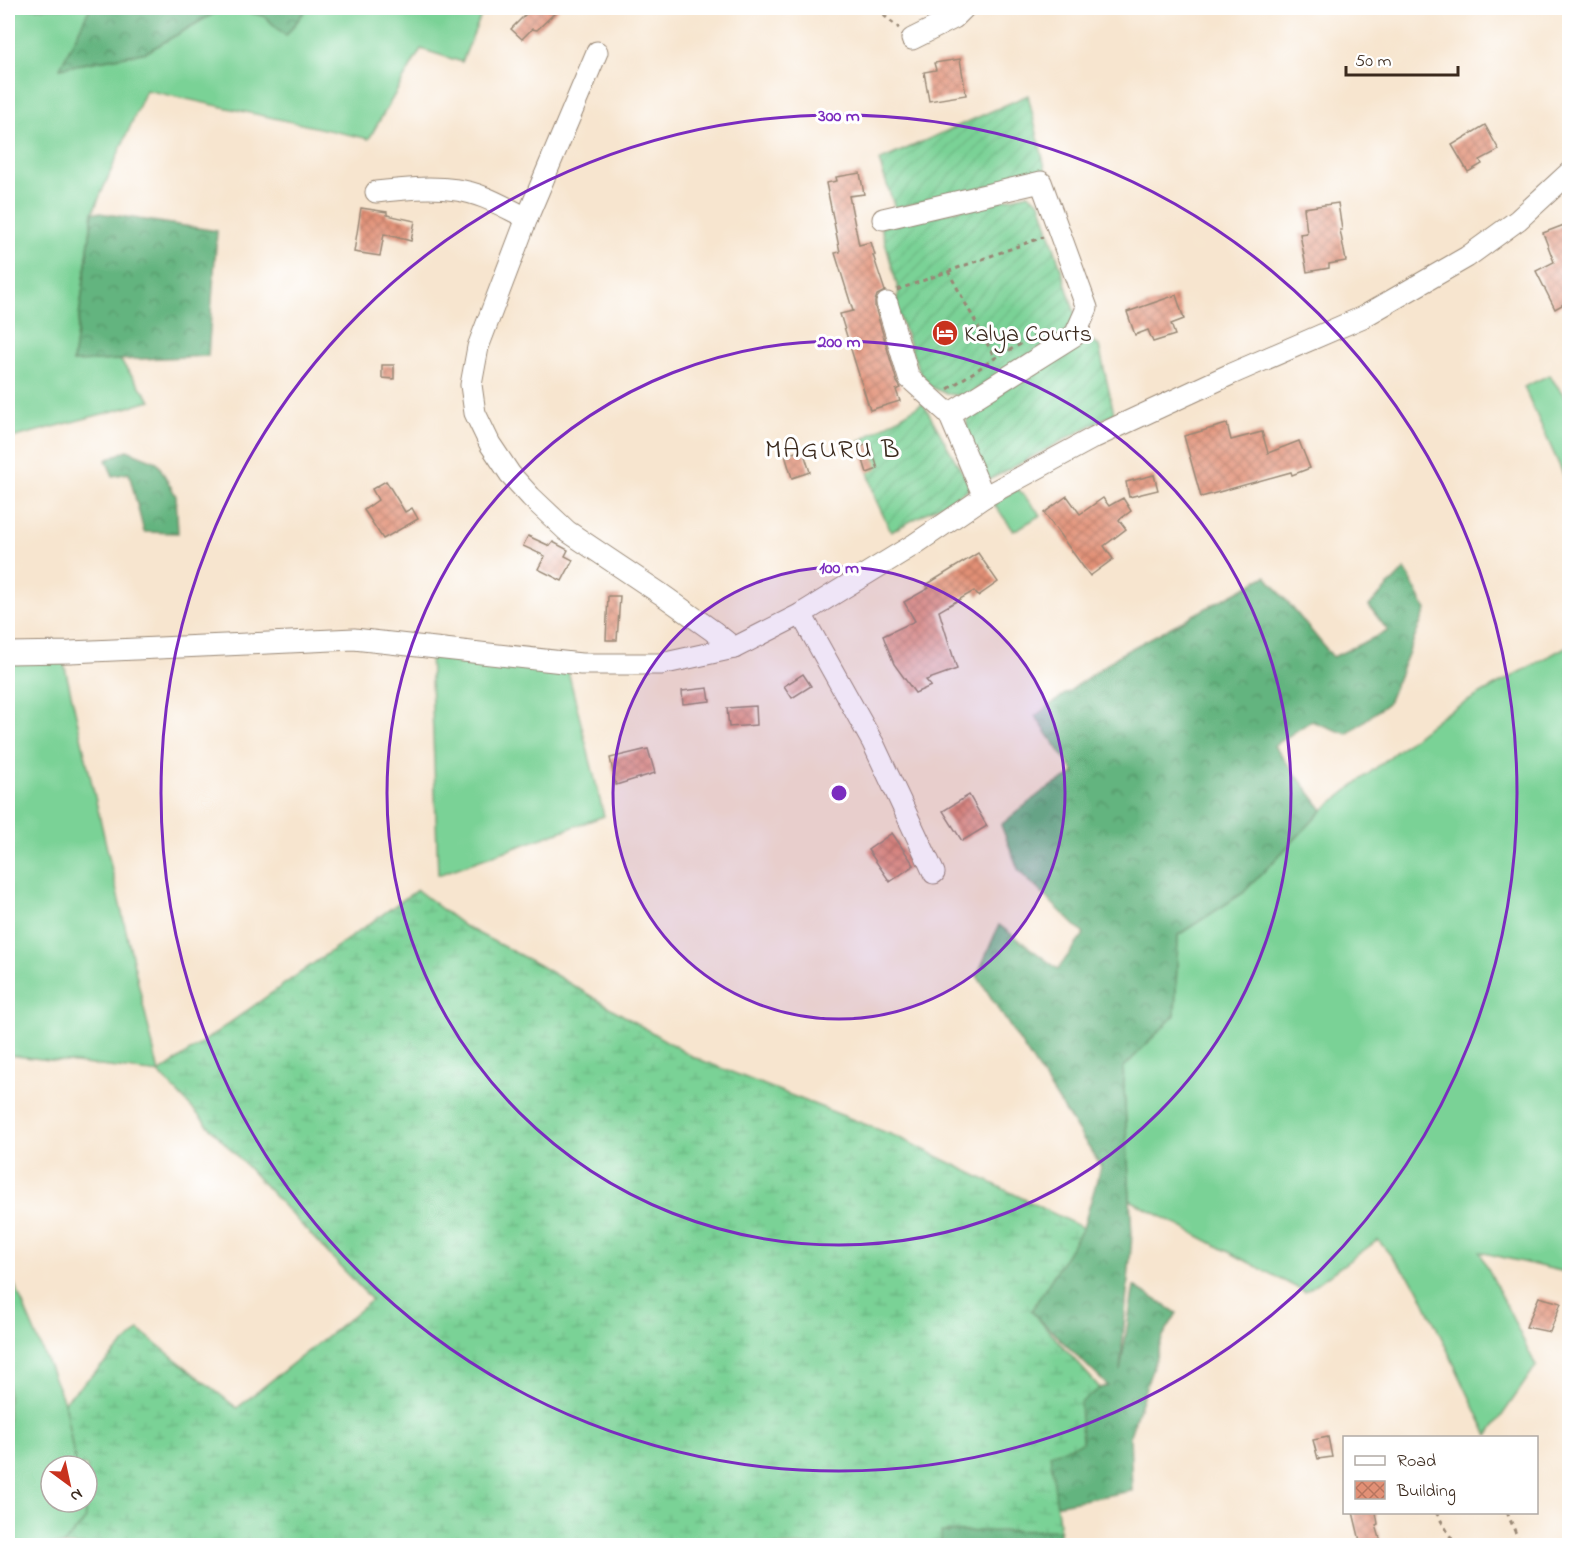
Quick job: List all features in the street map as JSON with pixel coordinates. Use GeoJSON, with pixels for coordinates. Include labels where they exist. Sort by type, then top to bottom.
{"type":"FeatureCollection","features":[{"type":"Feature","properties":{"kind":"street"},"geometry":{"type":"LineString","coordinates":[[912,39],[954,18],[964,8]]}},
{"type":"Feature","properties":{"kind":"street"},"geometry":{"type":"LineString","coordinates":[[597,52],[527,218],[478,347],[471,385],[475,413],[490,444],[517,482],[567,531],[661,594],[734,648]]}},
{"type":"Feature","properties":{"kind":"street"},"geometry":{"type":"LineString","coordinates":[[8,653],[82,652],[354,639],[581,664],[661,664],[734,648],[801,614],[915,544],[984,497],[1106,432],[1231,374],[1363,317],[1467,257],[1518,220],[1569,172]]}},
{"type":"Feature","properties":{"kind":"street"},"geometry":{"type":"LineString","coordinates":[[883,219],[1041,182],[1087,308],[1075,335],[949,414]]}},
{"type":"Feature","properties":{"kind":"street"},"geometry":{"type":"LineString","coordinates":[[376,192],[418,188],[458,190],[486,198],[527,218]]}},
{"type":"Feature","properties":{"kind":"street"},"geometry":{"type":"LineString","coordinates":[[887,303],[909,378],[949,414],[984,497]]}},
{"type":"Feature","properties":{"kind":"street"},"geometry":{"type":"LineString","coordinates":[[801,614],[873,743],[934,873]]}},
{"type":"Feature","properties":{"kind":"path"},"geometry":{"type":"LineString","coordinates":[[878,8],[912,39]]}},
{"type":"Feature","properties":{"kind":"path"},"geometry":{"type":"LineString","coordinates":[[887,303],[898,288],[1058,231]]}},
{"type":"Feature","properties":{"kind":"path"},"geometry":{"type":"LineString","coordinates":[[948,271],[994,358]]}},
{"type":"Feature","properties":{"kind":"path"},"geometry":{"type":"LineString","coordinates":[[933,399],[994,358],[1046,331]]}},
{"type":"Feature","properties":{"kind":"path"},"geometry":{"type":"LineString","coordinates":[[1437,1514],[1456,1545]]}},
{"type":"Feature","properties":{"kind":"path"},"geometry":{"type":"LineString","coordinates":[[1508,1514],[1521,1545]]}},
{"type":"Feature","properties":{"kind":"green space"},"geometry":{"type":"Polygon","coordinates":[[[8,8],[90,8],[61,68],[147,52],[223,8],[264,16],[286,36],[307,8],[484,8],[462,62],[421,49],[369,139],[146,90],[93,212],[73,362],[120,360],[151,401],[8,439],[8,8]]]}},
{"type":"Feature","properties":{"kind":"green space"},"geometry":{"type":"Polygon","coordinates":[[[90,8],[223,8],[147,52],[60,68],[90,8]]]}},
{"type":"Feature","properties":{"kind":"green space"},"geometry":{"type":"Polygon","coordinates":[[[231,8],[307,8],[286,36],[264,16],[231,8]]]}},
{"type":"Feature","properties":{"kind":"green space"},"geometry":{"type":"Polygon","coordinates":[[[1028,95],[1046,172],[895,208],[879,161],[1028,95]]]}},
{"type":"Feature","properties":{"kind":"green space"},"geometry":{"type":"Polygon","coordinates":[[[1029,194],[1040,202],[1076,317],[1066,332],[966,396],[947,394],[931,387],[919,371],[895,304],[899,292],[881,227],[1029,194]]]}},
{"type":"Feature","properties":{"kind":"green space"},"geometry":{"type":"Polygon","coordinates":[[[93,212],[217,231],[208,356],[73,362],[93,212]]]}},
{"type":"Feature","properties":{"kind":"green space"},"geometry":{"type":"Polygon","coordinates":[[[1083,340],[1093,341],[1099,346],[1114,413],[989,480],[968,439],[969,411],[1083,340]]]}},
{"type":"Feature","properties":{"kind":"green space"},"geometry":{"type":"Polygon","coordinates":[[[1549,375],[1569,402],[1569,487],[1524,387],[1549,375]]]}},
{"type":"Feature","properties":{"kind":"green space"},"geometry":{"type":"Polygon","coordinates":[[[923,403],[971,488],[891,532],[875,498],[860,441],[923,403]]]}},
{"type":"Feature","properties":{"kind":"green space"},"geometry":{"type":"Polygon","coordinates":[[[127,450],[157,462],[176,496],[178,533],[144,532],[129,473],[113,476],[106,460],[127,450]]]}},
{"type":"Feature","properties":{"kind":"green space"},"geometry":{"type":"Polygon","coordinates":[[[1018,489],[1041,515],[1014,531],[993,503],[1018,489]]]}},
{"type":"Feature","properties":{"kind":"green space"},"geometry":{"type":"Polygon","coordinates":[[[1405,569],[1426,610],[1388,703],[1347,734],[1311,721],[1274,746],[1323,810],[1243,893],[1178,935],[1175,1015],[1123,1068],[1132,1236],[1120,1371],[1134,1286],[1177,1313],[1163,1336],[1130,1435],[1132,1491],[1054,1505],[1050,1454],[1080,1403],[1100,1388],[1108,1386],[1031,1311],[1083,1228],[1101,1166],[977,976],[999,925],[1058,969],[1084,934],[1019,871],[1001,825],[1043,791],[1075,773],[1035,716],[1121,654],[1266,576],[1333,657],[1388,631],[1369,606],[1405,569]]]}},
{"type":"Feature","properties":{"kind":"green space"},"geometry":{"type":"Polygon","coordinates":[[[1569,645],[1569,1273],[1480,1252],[1536,1366],[1488,1436],[1418,1288],[1378,1240],[1305,1292],[1130,1200],[1123,1068],[1175,1015],[1178,935],[1243,893],[1323,810],[1441,716],[1569,645]]]}},
{"type":"Feature","properties":{"kind":"green space"},"geometry":{"type":"Polygon","coordinates":[[[60,646],[159,1073],[8,1055],[8,649],[60,646]]]}},
{"type":"Feature","properties":{"kind":"green space"},"geometry":{"type":"Polygon","coordinates":[[[430,651],[566,663],[604,816],[438,875],[430,651]]]}},
{"type":"Feature","properties":{"kind":"green space"},"geometry":{"type":"Polygon","coordinates":[[[417,890],[464,926],[537,964],[693,1057],[900,1138],[1083,1228],[1031,1311],[1100,1388],[1080,1403],[1082,1443],[1050,1454],[1060,1530],[941,1532],[941,1546],[63,1545],[86,1519],[85,1514],[99,1514],[99,1454],[74,1454],[64,1402],[139,1330],[237,1408],[372,1300],[159,1073],[417,890]]]}},
{"type":"Feature","properties":{"kind":"green space"},"geometry":{"type":"Polygon","coordinates":[[[8,1269],[64,1402],[74,1454],[39,1454],[39,1514],[85,1514],[86,1519],[63,1545],[8,1545],[8,1269]]]}},
{"type":"Feature","properties":{"kind":"green space"},"geometry":{"type":"Polygon","coordinates":[[[1060,1530],[1059,1546],[941,1545],[940,1532],[1060,1530]]]}},
{"type":"Feature","properties":{"kind":"building"},"geometry":{"type":"Polygon","coordinates":[[[532,8],[560,8],[537,30],[532,29],[522,39],[511,29],[532,8]]]}},
{"type":"Feature","properties":{"kind":"building"},"geometry":{"type":"Polygon","coordinates":[[[960,59],[966,95],[929,101],[924,72],[936,70],[934,63],[960,59]]]}},
{"type":"Feature","properties":{"kind":"building"},"geometry":{"type":"Polygon","coordinates":[[[1485,125],[1499,150],[1480,160],[1482,164],[1468,172],[1452,145],[1485,125]]]}},
{"type":"Feature","properties":{"kind":"building"},"geometry":{"type":"Polygon","coordinates":[[[860,173],[864,194],[849,196],[859,245],[871,242],[885,291],[877,295],[875,307],[897,382],[901,388],[896,390],[900,401],[870,410],[840,314],[853,311],[835,253],[840,252],[826,183],[837,181],[836,177],[860,173]]]}},
{"type":"Feature","properties":{"kind":"building"},"geometry":{"type":"Polygon","coordinates":[[[1338,203],[1346,261],[1329,264],[1329,268],[1307,272],[1300,234],[1307,233],[1304,208],[1338,203]]]}},
{"type":"Feature","properties":{"kind":"building"},"geometry":{"type":"Polygon","coordinates":[[[361,208],[387,212],[387,215],[415,221],[411,241],[384,234],[380,256],[354,252],[361,208]]]}},
{"type":"Feature","properties":{"kind":"building"},"geometry":{"type":"Polygon","coordinates":[[[1564,225],[1569,238],[1569,301],[1555,309],[1536,271],[1554,262],[1543,233],[1564,225]]]}},
{"type":"Feature","properties":{"kind":"building"},"geometry":{"type":"Polygon","coordinates":[[[1176,295],[1184,319],[1171,324],[1175,335],[1153,342],[1148,330],[1135,335],[1127,312],[1176,295]]]}},
{"type":"Feature","properties":{"kind":"building"},"geometry":{"type":"Polygon","coordinates":[[[382,365],[394,365],[394,379],[382,378],[382,365]]]}},
{"type":"Feature","properties":{"kind":"building"},"geometry":{"type":"Polygon","coordinates":[[[1227,424],[1231,440],[1262,432],[1268,453],[1299,441],[1310,468],[1292,475],[1291,472],[1201,497],[1184,436],[1227,424]]]}},
{"type":"Feature","properties":{"kind":"building"},"geometry":{"type":"Polygon","coordinates":[[[870,443],[878,469],[867,473],[859,447],[870,443]]]}},
{"type":"Feature","properties":{"kind":"building"},"geometry":{"type":"Polygon","coordinates":[[[803,450],[810,472],[792,478],[785,455],[803,450]]]}},
{"type":"Feature","properties":{"kind":"building"},"geometry":{"type":"Polygon","coordinates":[[[1154,475],[1158,490],[1129,497],[1126,482],[1154,475]]]}},
{"type":"Feature","properties":{"kind":"building"},"geometry":{"type":"Polygon","coordinates":[[[386,481],[405,512],[412,508],[418,519],[383,539],[364,510],[378,500],[372,489],[386,481]]]}},
{"type":"Feature","properties":{"kind":"building"},"geometry":{"type":"Polygon","coordinates":[[[1067,496],[1080,514],[1103,498],[1109,506],[1123,498],[1131,511],[1119,520],[1126,529],[1104,546],[1113,559],[1090,576],[1044,513],[1067,496]]]}},
{"type":"Feature","properties":{"kind":"building"},"geometry":{"type":"Polygon","coordinates":[[[528,536],[550,546],[553,542],[568,550],[565,556],[573,560],[562,581],[538,569],[545,556],[523,546],[528,536]]]}},
{"type":"Feature","properties":{"kind":"building"},"geometry":{"type":"Polygon","coordinates":[[[978,553],[998,582],[978,596],[974,591],[939,611],[957,669],[926,680],[931,686],[915,693],[894,664],[883,636],[915,621],[904,602],[929,588],[926,585],[978,553]]]}},
{"type":"Feature","properties":{"kind":"building"},"geometry":{"type":"Polygon","coordinates":[[[608,596],[620,596],[617,640],[606,640],[608,596]]]}},
{"type":"Feature","properties":{"kind":"building"},"geometry":{"type":"Polygon","coordinates":[[[803,674],[811,686],[792,698],[784,686],[803,674]]]}},
{"type":"Feature","properties":{"kind":"building"},"geometry":{"type":"Polygon","coordinates":[[[708,688],[710,701],[683,704],[682,691],[708,688]]]}},
{"type":"Feature","properties":{"kind":"building"},"geometry":{"type":"Polygon","coordinates":[[[756,706],[757,725],[729,727],[727,708],[756,706]]]}},
{"type":"Feature","properties":{"kind":"building"},"geometry":{"type":"Polygon","coordinates":[[[648,749],[655,773],[616,785],[610,758],[648,749]]]}},
{"type":"Feature","properties":{"kind":"building"},"geometry":{"type":"Polygon","coordinates":[[[969,795],[987,826],[962,841],[943,811],[969,795]]]}},
{"type":"Feature","properties":{"kind":"building"},"geometry":{"type":"Polygon","coordinates":[[[892,833],[914,865],[890,882],[868,850],[892,833]]]}},
{"type":"Feature","properties":{"kind":"building"},"geometry":{"type":"Polygon","coordinates":[[[1539,1297],[1561,1303],[1550,1332],[1526,1327],[1539,1297]]]}},
{"type":"Feature","properties":{"kind":"building"},"geometry":{"type":"Polygon","coordinates":[[[1328,1437],[1332,1457],[1318,1459],[1313,1440],[1328,1437]]]}},
{"type":"Feature","properties":{"kind":"building"},"geometry":{"type":"Polygon","coordinates":[[[1353,1514],[1376,1514],[1378,1524],[1376,1525],[1382,1545],[1361,1545],[1353,1514]]]}},
{"type":"Feature","properties":{"kind":"place","name":"Kalya Courts"},"geometry":{"type":"Point","coordinates":[945,333]}},
{"type":"Feature","properties":{"kind":"district","name":"MAGURU B"},"geometry":{"type":"Point","coordinates":[833,448]}}]}
